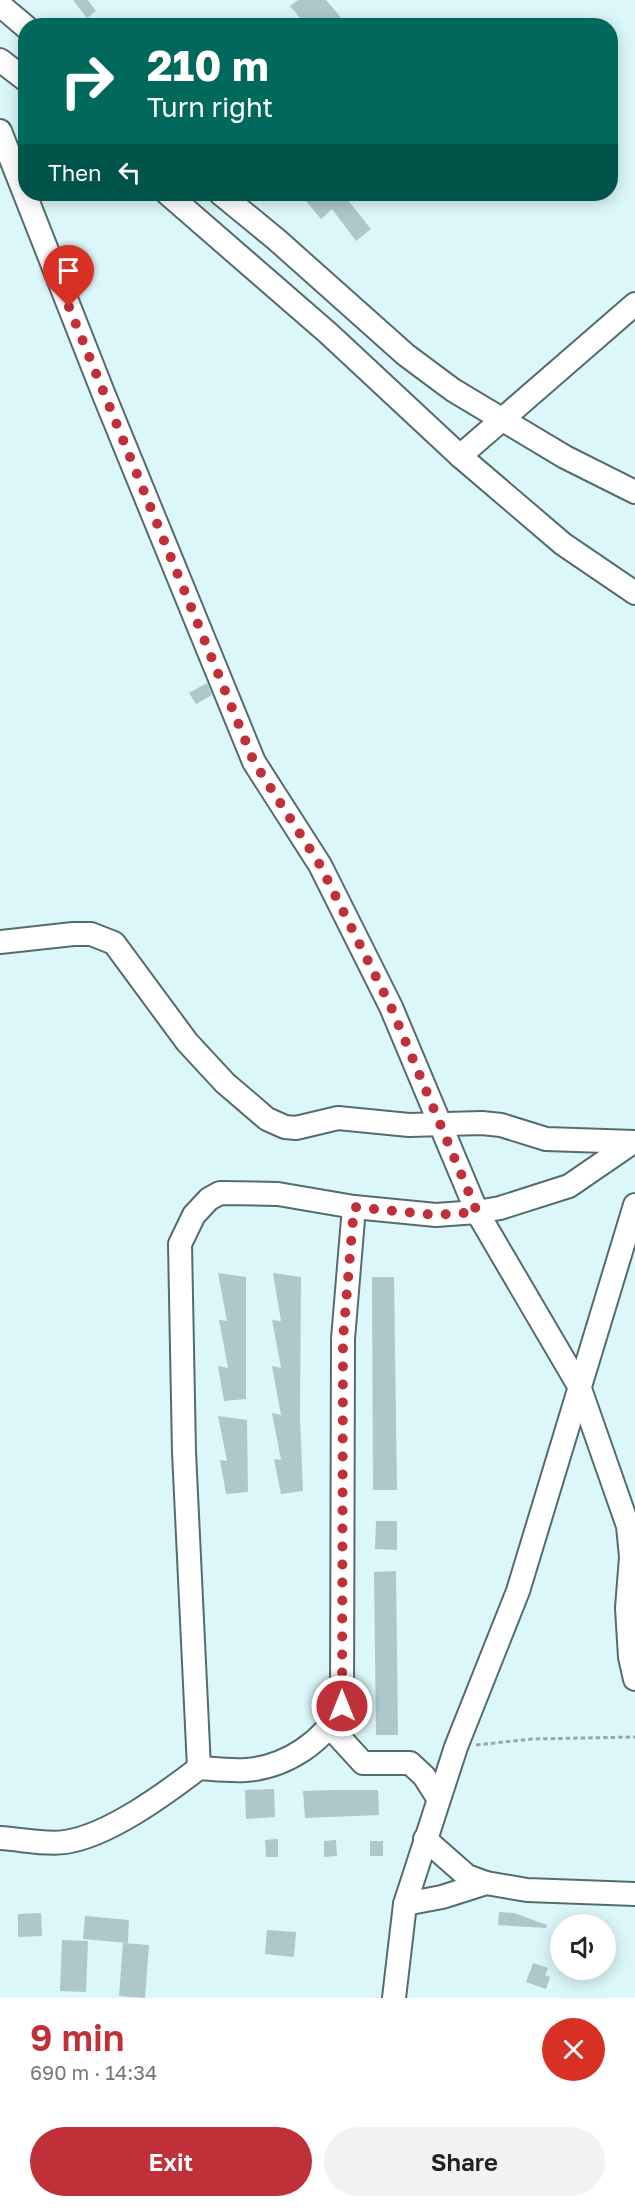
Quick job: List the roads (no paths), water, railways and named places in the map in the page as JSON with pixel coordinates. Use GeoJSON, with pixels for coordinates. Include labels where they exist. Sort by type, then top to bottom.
{"type":"FeatureCollection","features":[{"type":"Feature","properties":{"kind":"street"},"geometry":{"type":"LineString","coordinates":[[0,5],[18,20]]}},
{"type":"Feature","properties":{"kind":"street"},"geometry":{"type":"LineString","coordinates":[[0,60],[18,74]]}},
{"type":"Feature","properties":{"kind":"street"},"geometry":{"type":"LineString","coordinates":[[0,131],[18,177]]}},
{"type":"Feature","properties":{"kind":"street"},"geometry":{"type":"LineString","coordinates":[[28,201],[254,762],[320,865],[391,1007],[477,1212],[579,1386],[628,1526],[631,1557],[627,1608],[630,1657],[635,1679]]}},
{"type":"Feature","properties":{"kind":"street"},"geometry":{"type":"LineString","coordinates":[[176,201],[328,333],[460,456],[563,544],[635,593]]}},
{"type":"Feature","properties":{"kind":"street"},"geometry":{"type":"LineString","coordinates":[[230,201],[277,240],[406,355],[453,390],[565,457],[635,492]]}},
{"type":"Feature","properties":{"kind":"street"},"geometry":{"type":"LineString","coordinates":[[460,456],[635,304]]}},
{"type":"Feature","properties":{"kind":"street"},"geometry":{"type":"LineString","coordinates":[[0,942],[91,934],[114,943],[187,1042],[225,1083],[267,1119],[285,1127],[296,1128],[338,1118],[409,1125],[482,1123],[501,1125],[546,1139],[634,1142]]}},
{"type":"Feature","properties":{"kind":"street"},"geometry":{"type":"LineString","coordinates":[[199,1768],[184,1452],[180,1244],[194,1215],[208,1199],[220,1193],[278,1194],[354,1207],[436,1215],[477,1212],[500,1208],[569,1186],[634,1142]]}},
{"type":"Feature","properties":{"kind":"street"},"geometry":{"type":"LineString","coordinates":[[394,1998],[405,1904],[456,1747],[518,1591],[635,1205]]}},
{"type":"Feature","properties":{"kind":"street"},"geometry":{"type":"LineString","coordinates":[[0,1838],[65,1842],[97,1831],[154,1802],[199,1768],[246,1770],[288,1760],[330,1727],[342,1706],[343,1339],[354,1207]]}},
{"type":"Feature","properties":{"kind":"street"},"geometry":{"type":"LineString","coordinates":[[613,1485],[635,1520]]}},
{"type":"Feature","properties":{"kind":"street"},"geometry":{"type":"LineString","coordinates":[[330,1727],[363,1763],[410,1763],[424,1776],[438,1798]]}},
{"type":"Feature","properties":{"kind":"street"},"geometry":{"type":"LineString","coordinates":[[425,1839],[466,1876],[486,1883],[527,1890],[635,1894]]}},
{"type":"Feature","properties":{"kind":"street"},"geometry":{"type":"LineString","coordinates":[[405,1904],[442,1897],[486,1883]]}}]}
